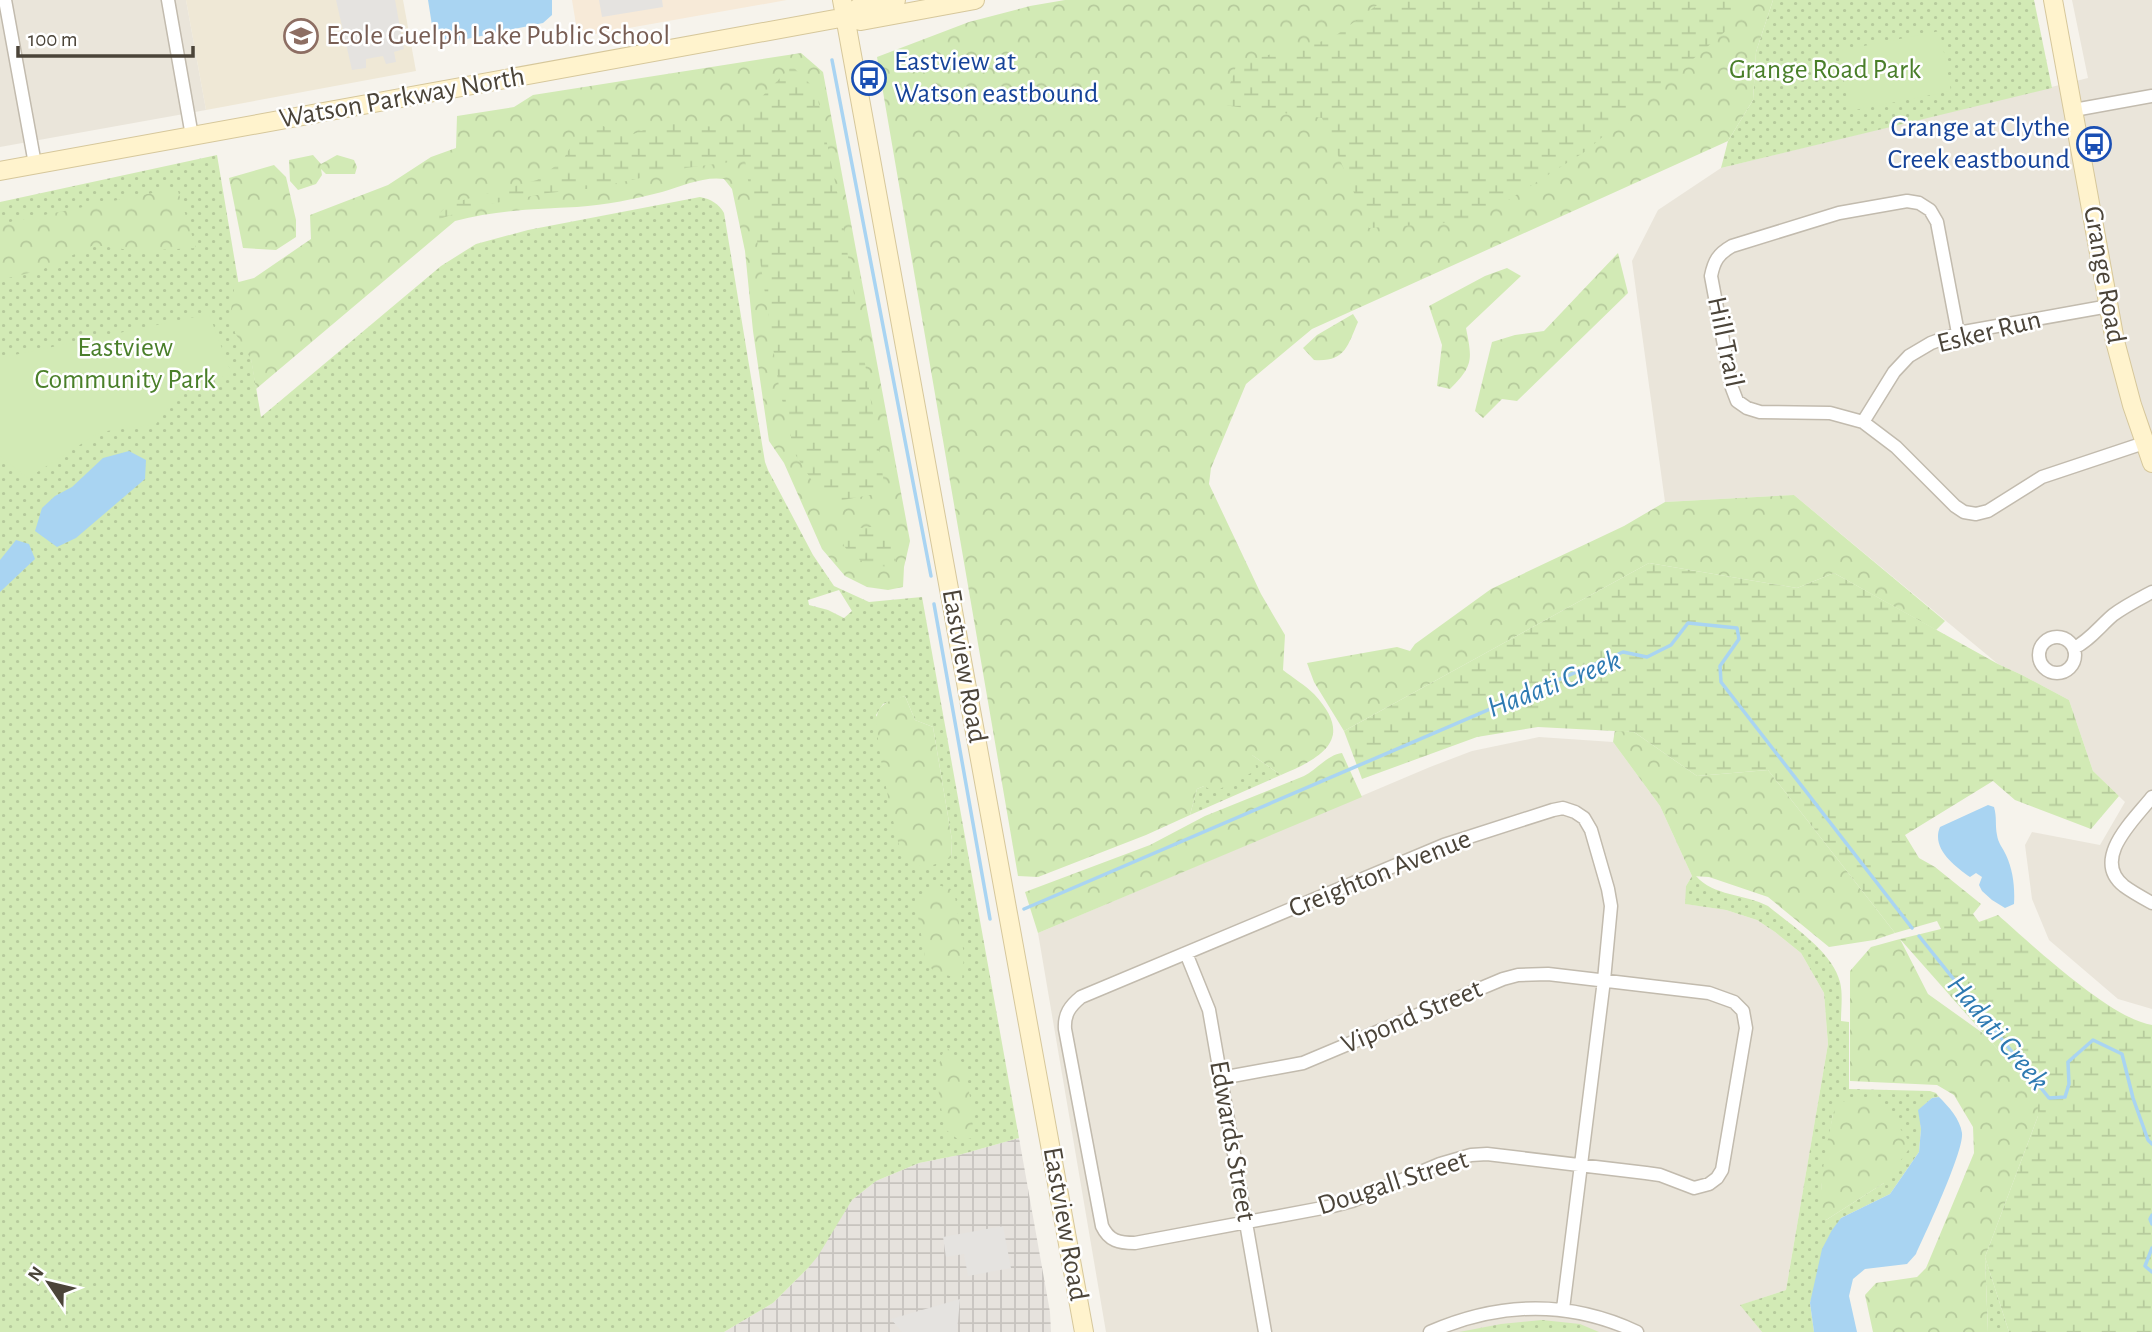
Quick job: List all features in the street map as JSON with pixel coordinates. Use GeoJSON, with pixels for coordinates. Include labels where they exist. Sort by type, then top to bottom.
{"type":"FeatureCollection","features":[{"type":"Feature","properties":{"kind":"street"},"geometry":{"type":"LineString","coordinates":[[5,0],[35,164]]}},
{"type":"Feature","properties":{"kind":"street"},"geometry":{"type":"LineString","coordinates":[[168,0],[192,136]]}},
{"type":"Feature","properties":{"kind":"street","name":"Watson Parkway North"},"geometry":{"type":"LineString","coordinates":[[0,171],[896,0]]}},
{"type":"Feature","properties":{"kind":"street","name":"Watson Parkway North"},"geometry":{"type":"LineString","coordinates":[[844,8],[861,21],[975,0]]}},
{"type":"Feature","properties":{"kind":"street","name":"Grange Road"},"geometry":{"type":"LineString","coordinates":[[2053,0],[2120,360],[2152,463]]}},
{"type":"Feature","properties":{"kind":"street","name":"Eastview Road"},"geometry":{"type":"LineString","coordinates":[[844,8],[1084,1332]]}},
{"type":"Feature","properties":{"kind":"street"},"geometry":{"type":"LineString","coordinates":[[2074,110],[2152,96]]}},
{"type":"Feature","properties":{"kind":"street","name":"Hill Trail"},"geometry":{"type":"LineString","coordinates":[[1958,333],[1937,222],[1930,210],[1919,203],[1907,201],[1839,213],[1732,246],[1716,259],[1711,276],[1732,388],[1737,401],[1760,412],[1830,413],[1863,422],[1896,447],[1964,512],[1976,514],[1988,511],[2042,477],[2144,443]]}},
{"type":"Feature","properties":{"kind":"street","name":"Esker Run"},"geometry":{"type":"LineString","coordinates":[[1863,422],[1894,372],[1909,356],[1931,343],[1958,333],[2109,306]]}},
{"type":"Feature","properties":{"kind":"street"},"geometry":{"type":"LineString","coordinates":[[2074,648],[2127,605],[2152,592]]}},
{"type":"Feature","properties":{"kind":"street"},"geometry":{"type":"LineString","coordinates":[[2152,797],[2113,848],[2112,868],[2123,885],[2152,903]]}},
{"type":"Feature","properties":{"kind":"street","name":"Creighton Avenue"},"geometry":{"type":"LineString","coordinates":[[1247,1221],[1135,1243],[1112,1240],[1105,1233],[1101,1226],[1065,1029],[1066,1015],[1072,1004],[1081,997],[1444,845],[1563,808],[1584,818],[1591,830],[1608,888],[1611,924],[1563,1309]]}},
{"type":"Feature","properties":{"kind":"street","name":"Edwards Street"},"geometry":{"type":"LineString","coordinates":[[1186,953],[1209,1010],[1265,1332]]}},
{"type":"Feature","properties":{"kind":"street","name":"Vipond Street"},"geometry":{"type":"LineString","coordinates":[[1221,1078],[1303,1063],[1518,975],[1548,974],[1604,980],[1722,996],[1734,1002],[1743,1011],[1746,1028],[1722,1170],[1717,1178],[1709,1184],[1694,1188],[1660,1175],[1582,1165]]}},
{"type":"Feature","properties":{"kind":"street","name":"Dougall Street"},"geometry":{"type":"LineString","coordinates":[[1247,1221],[1352,1201],[1440,1164],[1471,1155],[1487,1154],[1582,1165]]}},
{"type":"Feature","properties":{"kind":"street"},"geometry":{"type":"LineString","coordinates":[[1430,1332],[1459,1320],[1513,1309],[1563,1309],[1615,1321],[1637,1332]]}},
{"type":"Feature","properties":{"kind":"shaded area"},"geometry":{"type":"Polygon","coordinates":[[[0,0],[186,0],[206,110],[0,147],[0,0]]]}},
{"type":"Feature","properties":{"kind":"shaded area","name":"Ecole Guelph Lake Public School"},"geometry":{"type":"Polygon","coordinates":[[[186,0],[403,0],[416,71],[206,110],[186,0]]]}},
{"type":"Feature","properties":{"kind":"shaded area"},"geometry":{"type":"Polygon","coordinates":[[[336,0],[395,0],[404,49],[394,52],[396,62],[386,64],[383,56],[366,59],[366,68],[352,70],[336,0]]]}},
{"type":"Feature","properties":{"kind":"shaded area"},"geometry":{"type":"Polygon","coordinates":[[[572,0],[787,0],[578,37],[572,0]]]}},
{"type":"Feature","properties":{"kind":"shaded area"},"geometry":{"type":"Polygon","coordinates":[[[599,0],[662,0],[663,7],[602,17],[599,0]]]}},
{"type":"Feature","properties":{"kind":"shaded area"},"geometry":{"type":"Polygon","coordinates":[[[2072,0],[2152,0],[2152,1009],[2118,999],[2049,940],[2032,899],[2025,845],[2032,832],[2100,845],[2125,802],[2093,771],[2069,700],[1998,664],[1794,495],[1665,502],[1632,261],[1658,210],[1721,168],[2088,78],[2072,0]]]}},
{"type":"Feature","properties":{"kind":"shaded area"},"geometry":{"type":"Polygon","coordinates":[[[1539,737],[1613,742],[1660,806],[1692,876],[1686,886],[1686,904],[1726,910],[1757,920],[1801,953],[1824,993],[1828,1044],[1786,1290],[1741,1305],[1762,1332],[1106,1332],[1038,933],[1430,767],[1472,751],[1539,737]]]}},
{"type":"Feature","properties":{"kind":"shaded area"},"geometry":{"type":"Polygon","coordinates":[[[1019,1138],[1050,1312],[1051,1332],[724,1332],[773,1303],[808,1268],[852,1200],[876,1181],[919,1163],[1019,1138]]]}},
{"type":"Feature","properties":{"kind":"shaded area"},"geometry":{"type":"Polygon","coordinates":[[[1003,1226],[1011,1268],[968,1276],[964,1254],[946,1257],[943,1237],[1003,1226]]]}},
{"type":"Feature","properties":{"kind":"shaded area"},"geometry":{"type":"Polygon","coordinates":[[[960,1299],[957,1332],[902,1332],[891,1319],[960,1299]]]}},
{"type":"Feature","properties":{"kind":"green space"},"geometry":{"type":"Polygon","coordinates":[[[1065,0],[1773,0],[1756,52],[1753,100],[1728,141],[1312,329],[1246,384],[1211,468],[1209,484],[1261,594],[1285,635],[1283,670],[1314,694],[1326,709],[1333,734],[1329,744],[1310,761],[1281,775],[1252,755],[1257,770],[1214,792],[1204,786],[1197,789],[1190,815],[1038,877],[1018,876],[877,57],[969,22],[1065,0]]]}},
{"type":"Feature","properties":{"kind":"green space"},"geometry":{"type":"Polygon","coordinates":[[[1384,0],[1738,0],[1728,29],[1586,151],[1475,221],[1369,228],[1322,118],[1223,105],[1237,63],[1331,39],[1384,0]]]}},
{"type":"Feature","properties":{"kind":"green space","name":"Grange Road Park"},"geometry":{"type":"Polygon","coordinates":[[[1773,0],[2034,0],[2052,88],[1721,168],[1728,141],[1753,100],[1756,52],[1773,0]]]}},
{"type":"Feature","properties":{"kind":"green space"},"geometry":{"type":"Polygon","coordinates":[[[1940,31],[1951,91],[1850,111],[1838,51],[1940,31]]]}},
{"type":"Feature","properties":{"kind":"green space"},"geometry":{"type":"Polygon","coordinates":[[[801,53],[823,72],[910,541],[903,587],[888,590],[867,587],[845,576],[822,549],[784,463],[769,441],[745,251],[732,189],[724,179],[701,180],[610,203],[500,212],[455,221],[256,389],[251,359],[235,333],[231,310],[235,283],[254,278],[311,239],[310,215],[388,185],[431,157],[456,148],[457,116],[514,107],[533,95],[801,53]]]}},
{"type":"Feature","properties":{"kind":"green space"},"geometry":{"type":"Polygon","coordinates":[[[792,66],[816,90],[840,206],[884,483],[876,494],[826,503],[795,454],[779,387],[745,160],[686,168],[595,188],[548,193],[474,207],[431,222],[449,204],[537,180],[563,160],[575,139],[601,125],[626,137],[661,123],[731,128],[792,66]]]}},
{"type":"Feature","properties":{"kind":"green space","name":"Eastview Community Park"},"geometry":{"type":"Polygon","coordinates":[[[217,155],[261,417],[441,266],[476,244],[528,230],[700,197],[717,205],[724,213],[768,470],[813,555],[834,586],[869,602],[922,597],[1019,1138],[919,1163],[876,1181],[852,1200],[818,1256],[773,1303],[724,1332],[0,1332],[0,202],[217,155]],[[839,590],[808,600],[809,605],[844,618],[852,611],[839,590]],[[905,696],[883,704],[876,715],[951,858],[952,840],[933,727],[915,720],[905,696]]]}},
{"type":"Feature","properties":{"kind":"green space"},"geometry":{"type":"Polygon","coordinates":[[[313,155],[321,164],[337,155],[354,160],[357,167],[355,174],[326,174],[321,169],[322,175],[316,184],[298,190],[290,181],[289,160],[313,155]]]}},
{"type":"Feature","properties":{"kind":"green space"},"geometry":{"type":"Polygon","coordinates":[[[274,165],[286,177],[296,220],[296,237],[276,250],[243,248],[229,178],[274,165]]]}},
{"type":"Feature","properties":{"kind":"green space"},"geometry":{"type":"Polygon","coordinates":[[[177,188],[196,248],[137,251],[94,245],[41,270],[0,280],[0,224],[177,188]]]}},
{"type":"Feature","properties":{"kind":"green space"},"geometry":{"type":"Polygon","coordinates":[[[1618,253],[1628,293],[1517,401],[1502,399],[1483,418],[1475,411],[1492,342],[1544,331],[1618,253]]]}},
{"type":"Feature","properties":{"kind":"green space"},"geometry":{"type":"Polygon","coordinates":[[[1507,268],[1521,276],[1466,328],[1470,355],[1463,374],[1450,389],[1437,386],[1442,345],[1429,306],[1485,276],[1507,268]]]}},
{"type":"Feature","properties":{"kind":"green space","name":"Eastview Community Park"},"geometry":{"type":"Polygon","coordinates":[[[209,314],[232,375],[189,382],[156,424],[100,432],[28,478],[0,456],[0,358],[209,314]]]}},
{"type":"Feature","properties":{"kind":"green space"},"geometry":{"type":"Polygon","coordinates":[[[1353,314],[1358,322],[1347,346],[1339,355],[1314,360],[1303,348],[1317,335],[1353,314]]]}},
{"type":"Feature","properties":{"kind":"green space"},"geometry":{"type":"Polygon","coordinates":[[[1794,495],[1945,621],[1936,630],[1834,573],[1797,588],[1649,563],[1344,731],[1314,682],[1307,663],[1397,647],[1410,651],[1415,644],[1491,589],[1624,526],[1665,502],[1794,495]]]}},
{"type":"Feature","properties":{"kind":"green space"},"geometry":{"type":"Polygon","coordinates":[[[890,525],[897,550],[895,566],[876,565],[858,559],[845,547],[841,539],[840,530],[890,525]]]}},
{"type":"Feature","properties":{"kind":"green space"},"geometry":{"type":"Polygon","coordinates":[[[1649,563],[1797,588],[1834,573],[2069,700],[2093,771],[2119,796],[2091,829],[2015,800],[1993,781],[1905,835],[1919,858],[1935,867],[1981,904],[1973,914],[1979,922],[1998,915],[2094,995],[2135,1020],[2152,1025],[2152,1332],[2009,1332],[1985,1257],[2038,1116],[2038,1095],[1900,939],[1941,929],[1937,921],[1895,933],[1768,770],[1697,776],[1634,732],[1538,727],[1477,737],[1362,779],[1344,731],[1649,563]]]}},
{"type":"Feature","properties":{"kind":"green space"},"geometry":{"type":"Polygon","coordinates":[[[905,696],[915,720],[933,727],[952,840],[951,858],[928,867],[912,865],[901,852],[878,737],[880,708],[905,696]]]}},
{"type":"Feature","properties":{"kind":"green space"},"geometry":{"type":"Polygon","coordinates":[[[1615,730],[1634,732],[1697,776],[1768,770],[1895,933],[1874,940],[1829,947],[1768,897],[1709,877],[1692,876],[1660,806],[1613,742],[1615,730]]]}},
{"type":"Feature","properties":{"kind":"green space"},"geometry":{"type":"Polygon","coordinates":[[[1342,753],[1362,797],[1038,933],[1025,892],[1150,845],[1205,816],[1304,776],[1332,756],[1342,753]]]}},
{"type":"Feature","properties":{"kind":"green space"},"geometry":{"type":"Polygon","coordinates":[[[1252,755],[1281,775],[1190,815],[1197,789],[1252,755]]]}},
{"type":"Feature","properties":{"kind":"green space"},"geometry":{"type":"Polygon","coordinates":[[[1692,876],[1696,876],[1703,883],[1720,891],[1768,906],[1810,940],[1829,960],[1840,982],[1841,1021],[1849,1022],[1849,1089],[1930,1091],[1939,1097],[1932,1098],[1919,1110],[1919,1152],[1890,1194],[1841,1218],[1810,1303],[1814,1332],[1762,1332],[1740,1305],[1786,1290],[1828,1044],[1824,993],[1801,953],[1775,932],[1757,920],[1726,910],[1685,904],[1686,886],[1692,876]],[[1833,1114],[1821,1189],[1826,1220],[1884,1183],[1833,1114]]]}},
{"type":"Feature","properties":{"kind":"green space"},"geometry":{"type":"Polygon","coordinates":[[[938,885],[954,890],[964,955],[962,980],[934,971],[926,963],[915,899],[938,885]]]}},
{"type":"Feature","properties":{"kind":"green space"},"geometry":{"type":"Polygon","coordinates":[[[1900,939],[1928,994],[1984,1034],[2038,1095],[2038,1116],[1985,1257],[1988,1332],[1873,1332],[1865,1295],[1876,1283],[1917,1277],[1926,1268],[1974,1153],[1973,1127],[1954,1095],[1937,1085],[1850,1081],[1850,971],[1871,947],[1900,939]]]}},
{"type":"Feature","properties":{"kind":"green space"},"geometry":{"type":"Polygon","coordinates":[[[946,1047],[964,1064],[973,1114],[972,1138],[960,1141],[945,1129],[940,1098],[939,1066],[946,1047]]]}},
{"type":"Feature","properties":{"kind":"green space"},"geometry":{"type":"Polygon","coordinates":[[[1849,1100],[1880,1101],[1912,1145],[1884,1183],[1826,1220],[1822,1211],[1821,1185],[1828,1137],[1838,1103],[1849,1100]]]}},
{"type":"Feature","properties":{"kind":"green space"},"geometry":{"type":"Polygon","coordinates":[[[1985,1257],[2009,1332],[1988,1332],[1985,1257]]]}},
{"type":"Feature","properties":{"kind":"green space"},"geometry":{"type":"Polygon","coordinates":[[[1542,1320],[1580,1324],[1599,1332],[1459,1332],[1501,1324],[1542,1320]]]}},
{"type":"Feature","properties":{"kind":"water"},"geometry":{"type":"Polygon","coordinates":[[[428,0],[552,0],[552,15],[543,23],[457,41],[434,38],[428,0]]]}},
{"type":"Feature","properties":{"kind":"water"},"geometry":{"type":"Polygon","coordinates":[[[129,451],[146,460],[145,479],[76,538],[57,547],[35,531],[42,508],[55,496],[72,487],[103,458],[129,451]]]}},
{"type":"Feature","properties":{"kind":"water"},"geometry":{"type":"Polygon","coordinates":[[[16,540],[29,544],[35,559],[0,592],[0,560],[16,540]]]}},
{"type":"Feature","properties":{"kind":"water"},"geometry":{"type":"Polygon","coordinates":[[[1988,805],[1994,807],[1996,831],[2013,879],[2014,904],[2005,908],[1982,891],[1979,885],[1982,877],[1976,873],[1970,877],[1957,867],[1946,856],[1939,842],[1940,827],[1988,805]]]}},
{"type":"Feature","properties":{"kind":"water"},"geometry":{"type":"Polygon","coordinates":[[[1939,1097],[1959,1123],[1961,1142],[1944,1192],[1916,1254],[1907,1264],[1865,1269],[1853,1279],[1849,1296],[1857,1332],[1814,1332],[1810,1303],[1822,1249],[1832,1230],[1841,1218],[1890,1194],[1919,1152],[1921,1129],[1918,1110],[1932,1098],[1939,1097]]]}},
{"type":"Feature","properties":{"kind":"waterway"},"geometry":{"type":"LineString","coordinates":[[832,60],[931,576]]}},
{"type":"Feature","properties":{"kind":"waterway"},"geometry":{"type":"LineString","coordinates":[[934,604],[990,919]]}},
{"type":"Feature","properties":{"kind":"waterway","name":"Hadati Creek"},"geometry":{"type":"LineString","coordinates":[[1024,909],[1623,652],[1647,657],[1671,645],[1688,623],[1737,628],[1739,639],[1720,666],[1721,682],[1912,928]]}},
{"type":"Feature","properties":{"kind":"waterway","name":"Hadati Creek"},"geometry":{"type":"LineString","coordinates":[[1919,936],[2049,1098],[2065,1097],[2069,1084],[2068,1062],[2093,1040],[2122,1054],[2133,1098],[2148,1140],[2152,1144]]}},
{"type":"Feature","properties":{"kind":"waterway","name":"Hadati Creek"},"geometry":{"type":"LineString","coordinates":[[2152,1215],[2152,1224]]}},
{"type":"Feature","properties":{"kind":"waterway","name":"Hadati Creek"},"geometry":{"type":"LineString","coordinates":[[2152,1248],[2145,1266],[2152,1272]]}},
{"type":"Feature","properties":{"kind":"place","name":"Ecole Guelph Lake Public School"},"geometry":{"type":"Point","coordinates":[301,36]}},
{"type":"Feature","properties":{"kind":"place","name":"Eastview at Watson eastbound"},"geometry":{"type":"Point","coordinates":[869,78]}},
{"type":"Feature","properties":{"kind":"place","name":"Grange at Clythe Creek eastbound"},"geometry":{"type":"Point","coordinates":[2094,144]}}]}
